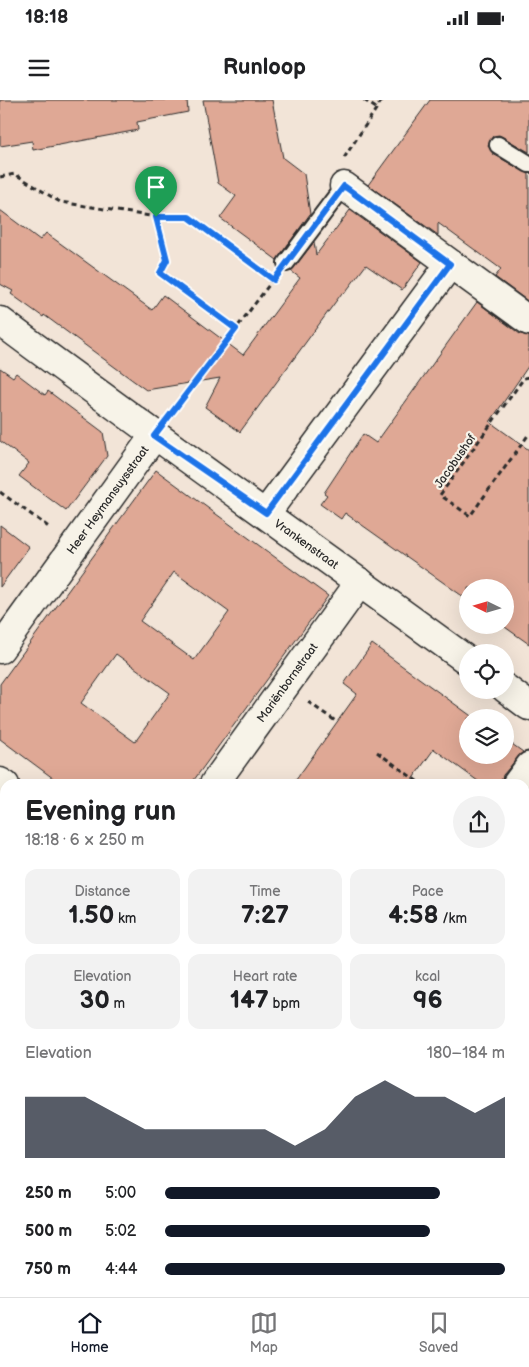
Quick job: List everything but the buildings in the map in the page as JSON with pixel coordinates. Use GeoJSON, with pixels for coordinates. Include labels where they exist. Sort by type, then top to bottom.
{"type":"FeatureCollection","features":[{"type":"Feature","properties":{"kind":"street"},"geometry":{"type":"LineString","coordinates":[[344,186],[529,321]]}},
{"type":"Feature","properties":{"kind":"street"},"geometry":{"type":"LineString","coordinates":[[266,513],[450,264]]}},
{"type":"Feature","properties":{"kind":"street","name":"Vrankenstraat"},"geometry":{"type":"LineString","coordinates":[[0,321],[154,436],[266,513],[459,654]]}},
{"type":"Feature","properties":{"kind":"street","name":"Heer Heymansuysstraat"},"geometry":{"type":"LineString","coordinates":[[0,649],[73,545],[154,436]]}},
{"type":"Feature","properties":{"kind":"street","name":"Mariënbornstraat"},"geometry":{"type":"LineString","coordinates":[[217,779],[300,649],[360,582]]}},
{"type":"Feature","properties":{"kind":"street"},"geometry":{"type":"LineString","coordinates":[[514,695],[529,706]]}},
{"type":"Feature","properties":{"kind":"street"},"geometry":{"type":"LineString","coordinates":[[519,779],[529,765]]}},
{"type":"Feature","properties":{"kind":"lane"},"geometry":{"type":"LineString","coordinates":[[498,145],[529,164]]}},
{"type":"Feature","properties":{"kind":"lane"},"geometry":{"type":"LineString","coordinates":[[286,263],[344,186]]}},
{"type":"Feature","properties":{"kind":"path"},"geometry":{"type":"LineString","coordinates":[[364,100],[376,108]]}},
{"type":"Feature","properties":{"kind":"path"},"geometry":{"type":"LineString","coordinates":[[344,155],[382,100]]}},
{"type":"Feature","properties":{"kind":"path"},"geometry":{"type":"LineString","coordinates":[[0,177],[16,174],[60,202],[156,217],[167,260],[160,273],[236,329]]}},
{"type":"Feature","properties":{"kind":"path","name":"Heer Heymansuysstraat"},"geometry":{"type":"LineString","coordinates":[[154,436],[274,280],[189,217],[156,217]]}},
{"type":"Feature","properties":{"kind":"path","name":"Jacobushof"},"geometry":{"type":"LineString","coordinates":[[529,377],[524,378],[440,495],[470,516],[529,434]]}},
{"type":"Feature","properties":{"kind":"path"},"geometry":{"type":"LineString","coordinates":[[0,492],[73,545]]}},
{"type":"Feature","properties":{"kind":"path"},"geometry":{"type":"LineString","coordinates":[[377,752],[413,779]]}},
{"type":"Feature","properties":{"kind":"route"},"geometry":{"type":"LineString","coordinates":[[344,186],[450,264],[266,513],[154,436],[236,329],[160,273],[167,260],[156,217],[189,217],[274,280],[344,186]]}}]}
